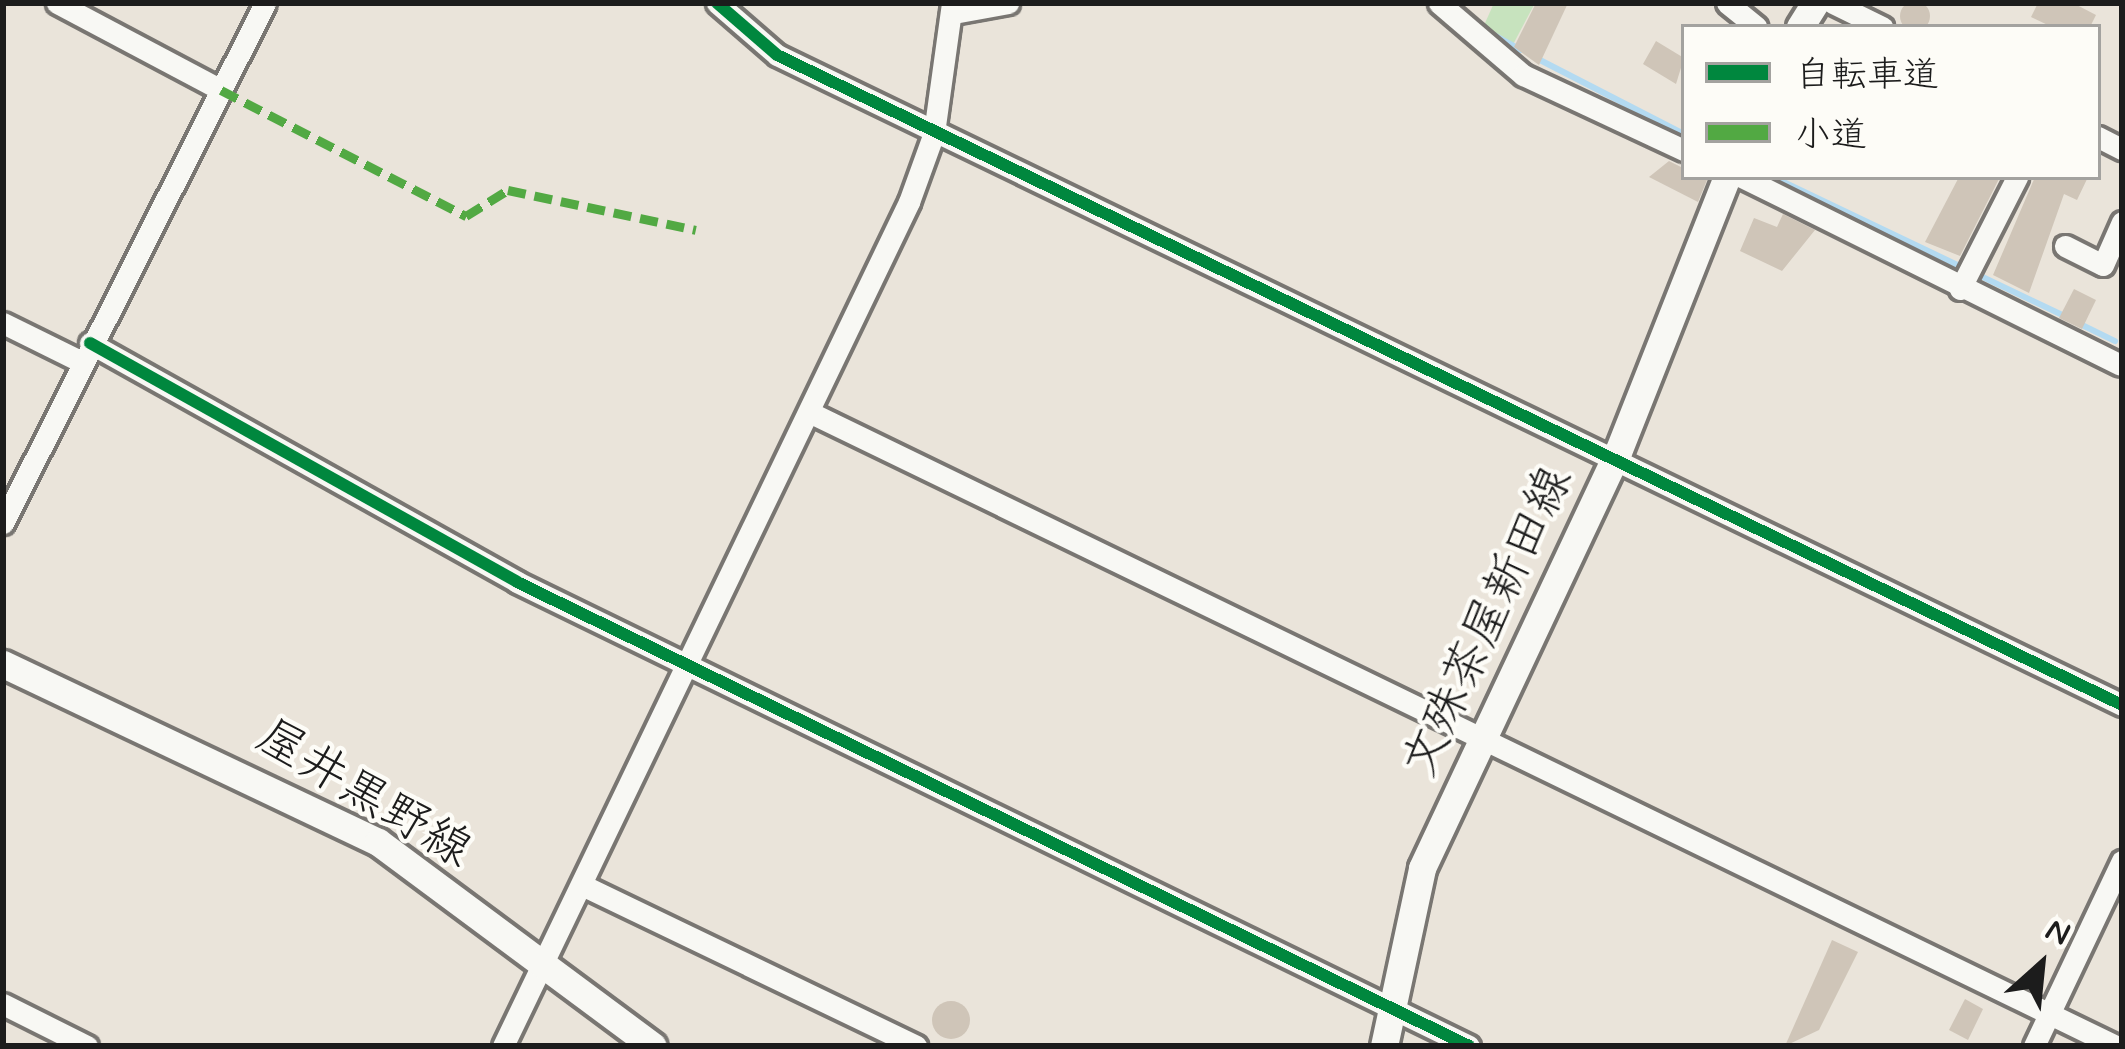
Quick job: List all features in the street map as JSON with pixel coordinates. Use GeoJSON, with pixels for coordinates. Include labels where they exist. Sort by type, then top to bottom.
{"type":"FeatureCollection","features":[{"type":"Feature","properties":{"kind":"main road","name":"文殊茶屋新田線"},"geometry":{"type":"LineString","coordinates":[[1384,1046],[1422,868],[1618,452],[1725,180]]}},
{"type":"Feature","properties":{"kind":"main road","name":"屋井黒野線"},"geometry":{"type":"LineString","coordinates":[[3,664],[304,800],[542,963],[653,1046]]}},
{"type":"Feature","properties":{"kind":"street"},"geometry":{"type":"LineString","coordinates":[[57,3],[221,90]]}},
{"type":"Feature","properties":{"kind":"street"},"geometry":{"type":"LineString","coordinates":[[3,523],[85,352],[265,3]]}},
{"type":"Feature","properties":{"kind":"street"},"geometry":{"type":"LineString","coordinates":[[717,3],[777,55],[1618,452],[2122,705]]}},
{"type":"Feature","properties":{"kind":"street"},"geometry":{"type":"LineString","coordinates":[[503,1046],[809,412],[934,133],[952,8],[1008,3]]}},
{"type":"Feature","properties":{"kind":"street"},"geometry":{"type":"LineString","coordinates":[[1439,3],[1523,75],[1681,149]]}},
{"type":"Feature","properties":{"kind":"street"},"geometry":{"type":"LineString","coordinates":[[1726,3],[1752,24]]}},
{"type":"Feature","properties":{"kind":"street"},"geometry":{"type":"LineString","coordinates":[[1833,3],[1876,24]]}},
{"type":"Feature","properties":{"kind":"street"},"geometry":{"type":"LineString","coordinates":[[1748,180],[1960,289],[2121,364]]}},
{"type":"Feature","properties":{"kind":"street"},"geometry":{"type":"LineString","coordinates":[[1960,289],[2015,180]]}},
{"type":"Feature","properties":{"kind":"street"},"geometry":{"type":"LineString","coordinates":[[2065,246],[2102,265],[2122,223]]}},
{"type":"Feature","properties":{"kind":"street"},"geometry":{"type":"LineString","coordinates":[[3,323],[85,352],[687,666],[1469,1046]]}},
{"type":"Feature","properties":{"kind":"street"},"geometry":{"type":"LineString","coordinates":[[809,412],[2116,1046]]}},
{"type":"Feature","properties":{"kind":"street"},"geometry":{"type":"LineString","coordinates":[[2034,1046],[2122,861]]}},
{"type":"Feature","properties":{"kind":"street"},"geometry":{"type":"LineString","coordinates":[[582,885],[916,1046]]}},
{"type":"Feature","properties":{"kind":"street"},"geometry":{"type":"LineString","coordinates":[[3,1004],[87,1046]]}},
{"type":"Feature","properties":{"kind":"green space"},"geometry":{"type":"Polygon","coordinates":[[[1494,3],[1535,3],[1508,54],[1481,32],[1494,3]]]}},
{"type":"Feature","properties":{"kind":"building"},"geometry":{"type":"Polygon","coordinates":[[[1909,2],[1921,2],[1929,10],[1928,24],[1901,22],[1901,10],[1909,2]]]}},
{"type":"Feature","properties":{"kind":"building"},"geometry":{"type":"Polygon","coordinates":[[[1536,3],[1568,3],[1539,65],[1514,47],[1536,3]]]}},
{"type":"Feature","properties":{"kind":"building"},"geometry":{"type":"Polygon","coordinates":[[[2038,3],[2073,3],[2096,15],[2092,24],[2046,24],[2031,17],[2038,3]]]}},
{"type":"Feature","properties":{"kind":"building"},"geometry":{"type":"Polygon","coordinates":[[[1656,41],[1681,56],[1676,84],[1643,64],[1656,41]]]}},
{"type":"Feature","properties":{"kind":"building"},"geometry":{"type":"Polygon","coordinates":[[[1669,161],[1681,167],[1681,180],[1707,180],[1698,202],[1649,177],[1669,161]]]}},
{"type":"Feature","properties":{"kind":"building"},"geometry":{"type":"Polygon","coordinates":[[[1957,180],[1998,180],[1960,256],[1925,242],[1957,180]]]}},
{"type":"Feature","properties":{"kind":"building"},"geometry":{"type":"Polygon","coordinates":[[[2034,180],[2087,180],[2077,200],[2064,194],[2029,293],[1993,275],[2034,180]]]}},
{"type":"Feature","properties":{"kind":"building"},"geometry":{"type":"Polygon","coordinates":[[[1783,214],[1815,230],[1782,271],[1740,251],[1754,218],[1777,227],[1783,214]]]}},
{"type":"Feature","properties":{"kind":"building"},"geometry":{"type":"Polygon","coordinates":[[[2074,289],[2096,300],[2082,329],[2059,318],[2074,289]]]}},
{"type":"Feature","properties":{"kind":"building"},"geometry":{"type":"Polygon","coordinates":[[[1832,940],[1858,952],[1819,1030],[1785,1046],[1832,940]]]}},
{"type":"Feature","properties":{"kind":"building"},"geometry":{"type":"Polygon","coordinates":[[[1965,999],[1983,1009],[1968,1040],[1949,1030],[1965,999]]]}},
{"type":"Feature","properties":{"kind":"building"},"geometry":{"type":"Polygon","coordinates":[[[951,1001],[965,1006],[970,1020],[965,1034],[951,1039],[937,1034],[932,1020],[937,1006],[951,1001]]]}},
{"type":"Feature","properties":{"kind":"waterway"},"geometry":{"type":"LineString","coordinates":[[1485,30],[1521,50]]}},
{"type":"Feature","properties":{"kind":"waterway"},"geometry":{"type":"LineString","coordinates":[[1538,59],[1681,132]]}},
{"type":"Feature","properties":{"kind":"waterway"},"geometry":{"type":"LineString","coordinates":[[1779,180],[2068,318]]}},
{"type":"Feature","properties":{"kind":"waterway"},"geometry":{"type":"LineString","coordinates":[[2080,324],[2115,341]]}},
{"type":"Feature","properties":{"kind":"marked path"},"geometry":{"type":"LineString","coordinates":[[221,90],[466,216],[508,190],[696,230]]}},
{"type":"Feature","properties":{"kind":"cycle path"},"geometry":{"type":"LineString","coordinates":[[717,3],[777,55],[2122,705]]}},
{"type":"Feature","properties":{"kind":"cycle path"},"geometry":{"type":"LineString","coordinates":[[90,343],[517,582],[1469,1046]]}}]}
